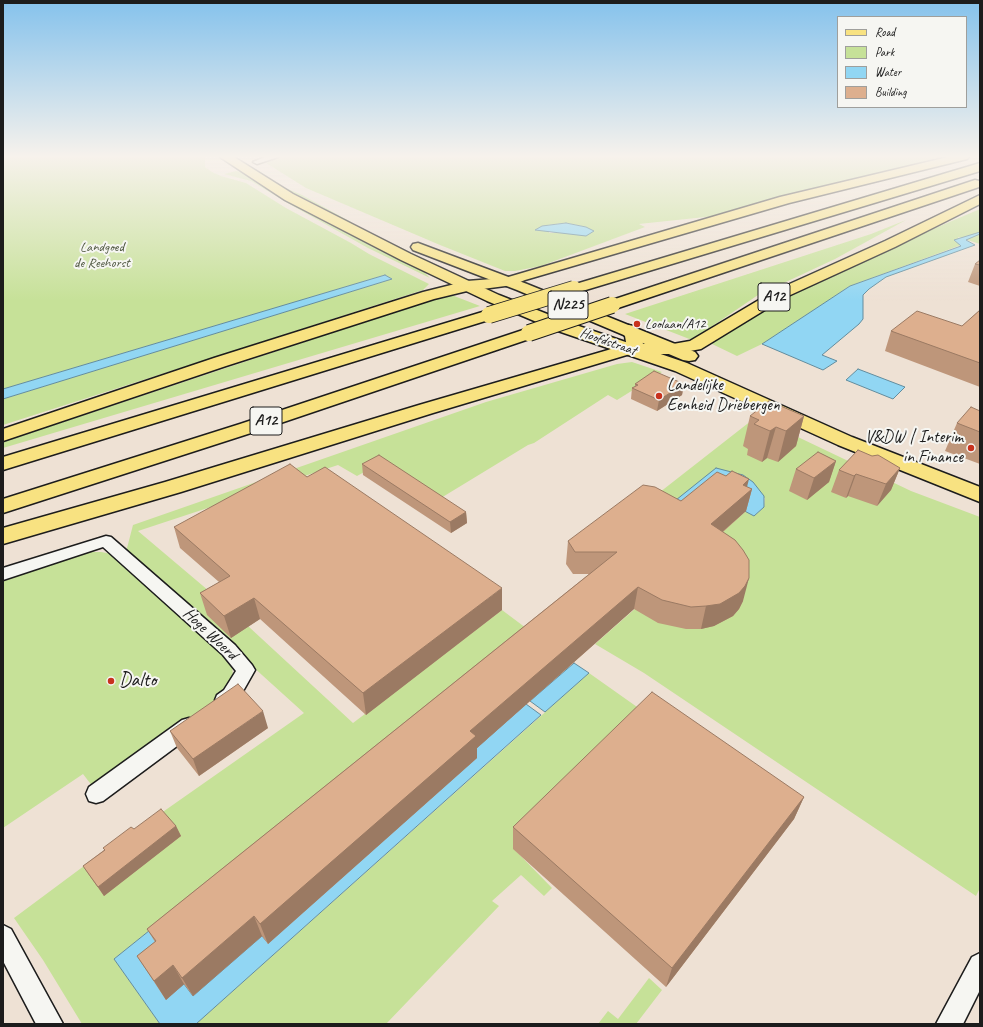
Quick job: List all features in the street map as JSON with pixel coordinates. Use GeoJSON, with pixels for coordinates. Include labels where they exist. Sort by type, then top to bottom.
{"type":"FeatureCollection","features":[{"type":"Feature","properties":{"kind":"main road","name":"Hoofdstraat"},"geometry":{"type":"LineString","coordinates":[[303,205],[373,241],[493,298],[556,324],[681,368],[867,450],[980,495]]}},
{"type":"Feature","properties":{"kind":"main road","name":"Hoofdstraat"},"geometry":{"type":"LineString","coordinates":[[326,205],[338,212],[437,255],[628,330],[686,350],[926,460],[980,482]]}},
{"type":"Feature","properties":{"kind":"main road"},"geometry":{"type":"LineString","coordinates":[[3,435],[339,323],[428,295],[467,286],[508,282],[520,277],[768,205]]}},
{"type":"Feature","properties":{"kind":"main road","name":"A12"},"geometry":{"type":"LineString","coordinates":[[3,464],[855,205]]}},
{"type":"Feature","properties":{"kind":"main road","name":"A12"},"geometry":{"type":"LineString","coordinates":[[3,506],[254,425],[911,205]]}},
{"type":"Feature","properties":{"kind":"main road","name":"A12"},"geometry":{"type":"LineString","coordinates":[[686,350],[780,294],[890,244],[966,205]]}},
{"type":"Feature","properties":{"kind":"main road"},"geometry":{"type":"LineString","coordinates":[[493,298],[508,282]]}},
{"type":"Feature","properties":{"kind":"main road"},"geometry":{"type":"LineString","coordinates":[[628,330],[636,339],[635,343],[628,349]]}},
{"type":"Feature","properties":{"kind":"main road"},"geometry":{"type":"LineString","coordinates":[[628,349],[686,350]]}},
{"type":"Feature","properties":{"kind":"main road","name":"A12"},"geometry":{"type":"LineString","coordinates":[[3,536],[173,488],[426,409],[628,349]]}},
{"type":"Feature","properties":{"kind":"street","name":"Hoge Woerd"},"geometry":{"type":"LineString","coordinates":[[3,574],[106,541],[229,650],[246,670],[231,695],[96,794]]}},
{"type":"Feature","properties":{"kind":"street"},"geometry":{"type":"LineString","coordinates":[[3,937],[50,1024]]}},
{"type":"Feature","properties":{"kind":"street"},"geometry":{"type":"LineString","coordinates":[[949,1024],[980,965]]}},
{"type":"Feature","properties":{"kind":"green space","name":"Landgoed de Reehorst"},"geometry":{"type":"Polygon","coordinates":[[[3,205],[281,205],[369,254],[429,284],[423,290],[3,425],[3,399],[392,279],[385,275],[3,389],[3,205]]]}},
{"type":"Feature","properties":{"kind":"green space"},"geometry":{"type":"Polygon","coordinates":[[[291,205],[300,205],[371,246],[424,272],[430,278],[368,248],[291,205]]]}},
{"type":"Feature","properties":{"kind":"green space"},"geometry":{"type":"Polygon","coordinates":[[[310,205],[320,205],[351,222],[346,224],[310,205]]]}},
{"type":"Feature","properties":{"kind":"green space"},"geometry":{"type":"Polygon","coordinates":[[[346,205],[757,205],[715,216],[639,224],[645,227],[541,266],[515,271],[505,271],[346,205]],[[566,223],[548,225],[549,233],[573,233],[584,235],[586,227],[566,223]]]}},
{"type":"Feature","properties":{"kind":"green space"},"geometry":{"type":"Polygon","coordinates":[[[980,209],[980,244],[958,237],[961,245],[850,286],[762,344],[737,356],[710,343],[777,299],[980,209]]]}},
{"type":"Feature","properties":{"kind":"green space"},"geometry":{"type":"Polygon","coordinates":[[[906,220],[835,259],[758,295],[692,340],[625,314],[871,234],[906,220]]]}},
{"type":"Feature","properties":{"kind":"green space"},"geometry":{"type":"Polygon","coordinates":[[[449,294],[480,306],[3,448],[3,442],[449,294]]]}},
{"type":"Feature","properties":{"kind":"green space"},"geometry":{"type":"Polygon","coordinates":[[[632,362],[662,372],[617,400],[608,395],[534,443],[528,445],[436,501],[379,464],[357,476],[338,465],[138,531],[222,602],[353,723],[502,610],[526,628],[114,959],[160,1024],[82,1024],[43,960],[14,918],[127,834],[157,816],[304,713],[126,552],[133,525],[486,402],[617,364],[632,362]]]}},
{"type":"Feature","properties":{"kind":"green space"},"geometry":{"type":"Polygon","coordinates":[[[756,417],[911,491],[980,517],[980,888],[976,896],[644,673],[595,644],[746,511],[754,516],[764,507],[765,498],[677,500],[646,503],[756,417]]]}},
{"type":"Feature","properties":{"kind":"green space","name":"Dalto"},"geometry":{"type":"Polygon","coordinates":[[[89,552],[112,554],[128,565],[228,661],[232,667],[233,675],[230,683],[214,704],[93,787],[83,774],[3,828],[3,577],[89,552]]]}},
{"type":"Feature","properties":{"kind":"green space"},"geometry":{"type":"Polygon","coordinates":[[[589,673],[647,714],[513,848],[552,888],[544,896],[521,875],[492,901],[499,906],[386,1024],[196,1024],[589,673]]]}},
{"type":"Feature","properties":{"kind":"green space"},"geometry":{"type":"Polygon","coordinates":[[[649,978],[662,990],[636,1024],[598,1024],[608,1011],[618,1019],[649,978]]]}},
{"type":"Feature","properties":{"kind":"water"},"geometry":{"type":"Polygon","coordinates":[[[566,223],[586,227],[594,231],[586,236],[535,230],[542,226],[566,223]]]}},
{"type":"Feature","properties":{"kind":"water"},"geometry":{"type":"Polygon","coordinates":[[[980,232],[980,234],[966,240],[975,245],[886,277],[869,289],[863,295],[863,319],[822,355],[837,361],[823,370],[762,344],[850,286],[961,246],[954,240],[980,232]]]}},
{"type":"Feature","properties":{"kind":"water"},"geometry":{"type":"Polygon","coordinates":[[[385,275],[392,279],[3,399],[3,389],[385,275]]]}},
{"type":"Feature","properties":{"kind":"water"},"geometry":{"type":"Polygon","coordinates":[[[858,369],[905,387],[893,399],[846,380],[858,369]]]}},
{"type":"Feature","properties":{"kind":"water"},"geometry":{"type":"Polygon","coordinates":[[[716,468],[743,475],[753,482],[764,496],[764,507],[754,516],[737,507],[693,509],[676,500],[716,468]]]}},
{"type":"Feature","properties":{"kind":"water"},"geometry":{"type":"Polygon","coordinates":[[[526,628],[166,999],[184,984],[193,996],[262,936],[268,943],[476,758],[471,753],[526,704],[541,715],[196,1024],[160,1024],[114,959],[526,628]]]}},
{"type":"Feature","properties":{"kind":"water"},"geometry":{"type":"Polygon","coordinates":[[[574,663],[589,673],[545,712],[530,701],[574,663]]]}},
{"type":"Feature","properties":{"kind":"building"},"geometry":{"type":"Polygon","coordinates":[[[980,260],[980,265],[975,264],[980,260]]]}},
{"type":"Feature","properties":{"kind":"building"},"geometry":{"type":"Polygon","coordinates":[[[980,310],[980,363],[891,331],[917,311],[962,326],[980,310]]]}},
{"type":"Feature","properties":{"kind":"building"},"geometry":{"type":"Polygon","coordinates":[[[654,371],[684,384],[659,400],[632,388],[638,385],[635,384],[654,371]]]}},
{"type":"Feature","properties":{"kind":"building"},"geometry":{"type":"Polygon","coordinates":[[[769,401],[804,416],[786,431],[776,427],[770,431],[754,424],[759,420],[750,416],[769,401]]]}},
{"type":"Feature","properties":{"kind":"building"},"geometry":{"type":"Polygon","coordinates":[[[971,407],[980,411],[980,432],[957,423],[971,407]]]}},
{"type":"Feature","properties":{"kind":"building"},"geometry":{"type":"Polygon","coordinates":[[[858,450],[872,456],[878,455],[900,468],[886,484],[856,474],[854,476],[839,470],[858,450]]]}},
{"type":"Feature","properties":{"kind":"building"},"geometry":{"type":"Polygon","coordinates":[[[818,452],[836,461],[814,478],[796,469],[818,452]]]}},
{"type":"Feature","properties":{"kind":"building"},"geometry":{"type":"Polygon","coordinates":[[[379,455],[466,512],[450,522],[362,464],[379,455]]]}},
{"type":"Feature","properties":{"kind":"building"},"geometry":{"type":"Polygon","coordinates":[[[290,464],[307,477],[325,467],[502,588],[363,693],[254,598],[224,616],[200,593],[230,576],[174,527],[290,464]]]}},
{"type":"Feature","properties":{"kind":"building"},"geometry":{"type":"Polygon","coordinates":[[[732,471],[749,479],[743,485],[752,489],[711,524],[735,540],[749,560],[749,578],[739,593],[720,604],[691,607],[662,600],[638,587],[470,731],[476,736],[260,924],[254,916],[182,978],[173,965],[154,981],[137,956],[156,941],[147,929],[617,552],[575,552],[568,541],[643,485],[655,487],[681,501],[717,472],[726,476],[732,471]]]}},
{"type":"Feature","properties":{"kind":"building"},"geometry":{"type":"Polygon","coordinates":[[[238,684],[263,711],[193,759],[170,731],[238,684]]]}},
{"type":"Feature","properties":{"kind":"building"},"geometry":{"type":"Polygon","coordinates":[[[652,692],[804,797],[672,968],[513,827],[652,692]]]}},
{"type":"Feature","properties":{"kind":"building"},"geometry":{"type":"Polygon","coordinates":[[[161,809],[176,826],[98,887],[83,866],[105,850],[103,848],[131,827],[134,829],[161,809]]]}},
{"type":"Feature","properties":{"kind":"place","name":"Loolaan/A12"},"geometry":{"type":"Point","coordinates":[637,324]}},
{"type":"Feature","properties":{"kind":"place","name":"Landelijke Eenheid Driebergen"},"geometry":{"type":"Point","coordinates":[659,396]}},
{"type":"Feature","properties":{"kind":"place","name":"V&DW | Interim in Finance"},"geometry":{"type":"Point","coordinates":[971,448]}},
{"type":"Feature","properties":{"kind":"place","name":"Dalto"},"geometry":{"type":"Point","coordinates":[111,681]}}]}
